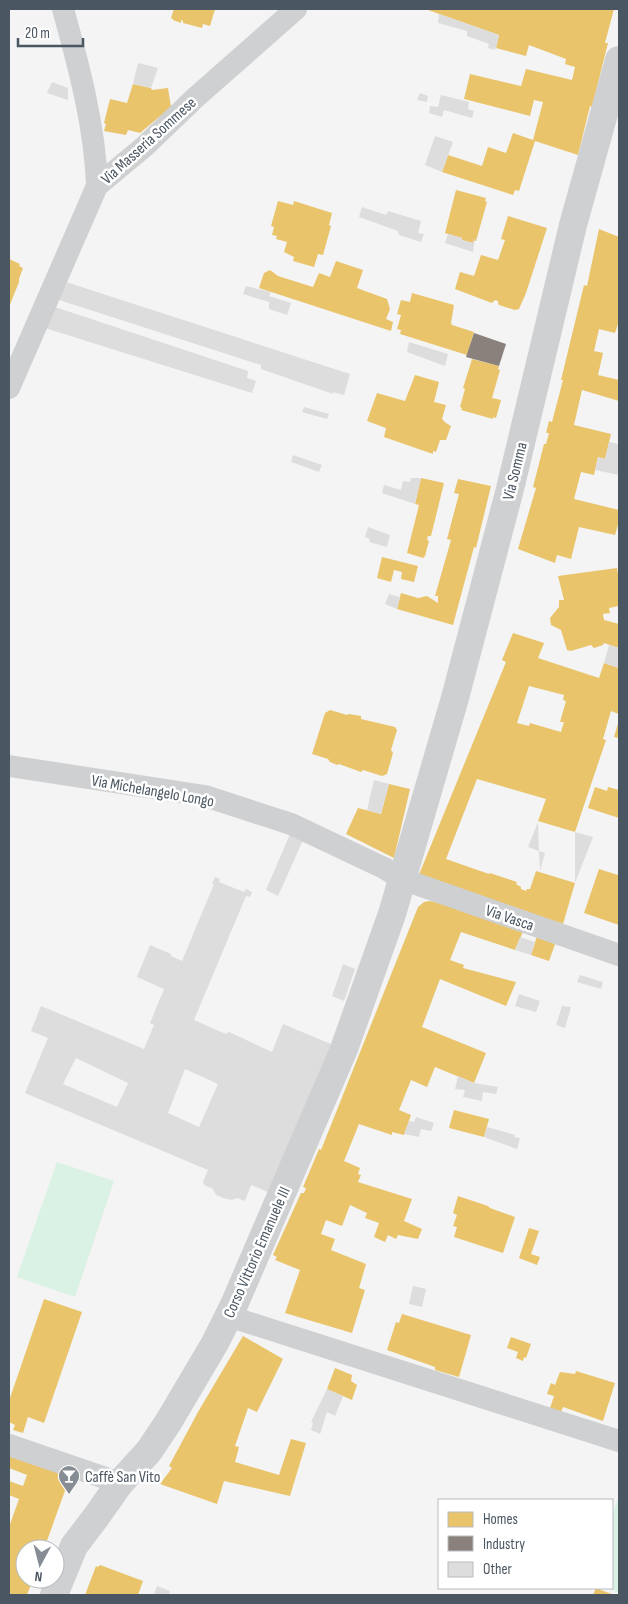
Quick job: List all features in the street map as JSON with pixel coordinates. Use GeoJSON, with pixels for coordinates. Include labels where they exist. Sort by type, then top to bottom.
{"type":"FeatureCollection","features":[{"type":"Feature","properties":{"kind":"street"},"geometry":{"type":"LineString","coordinates":[[63,9],[82,78],[96,157],[97,186]]}},
{"type":"Feature","properties":{"kind":"street","name":"Via Masseria Sommese"},"geometry":{"type":"LineString","coordinates":[[9,388],[97,186],[145,146],[194,98],[296,9]]}},
{"type":"Feature","properties":{"kind":"street","name":"Via Somma"},"geometry":{"type":"LineString","coordinates":[[402,880],[457,689],[510,489],[573,225],[619,60]]}},
{"type":"Feature","properties":{"kind":"street","name":"Via Michelangelo Longo"},"geometry":{"type":"LineString","coordinates":[[9,766],[205,796],[290,824],[384,868],[402,880]]}},
{"type":"Feature","properties":{"kind":"street","name":"Via Vasca"},"geometry":{"type":"LineString","coordinates":[[402,880],[619,955]]}},
{"type":"Feature","properties":{"kind":"street","name":"Corso Vittorio Emanuele III"},"geometry":{"type":"LineString","coordinates":[[54,1595],[74,1546],[120,1483],[142,1460],[169,1421],[196,1377],[228,1316],[344,1049],[392,914],[402,880]]}},
{"type":"Feature","properties":{"kind":"street"},"geometry":{"type":"LineString","coordinates":[[228,1316],[619,1441]]}},
{"type":"Feature","properties":{"kind":"street"},"geometry":{"type":"LineString","coordinates":[[9,1445],[120,1483]]}},
{"type":"Feature","properties":{"kind":"green space"},"geometry":{"type":"Polygon","coordinates":[[[57,1162],[114,1181],[75,1297],[17,1277],[57,1162]]]}},
{"type":"Feature","properties":{"kind":"green space"},"geometry":{"type":"Polygon","coordinates":[[[619,1496],[619,1593],[611,1589],[613,1589],[613,1512],[619,1496]]]}},
{"type":"Feature","properties":{"kind":"building: Homes"},"geometry":{"type":"Polygon","coordinates":[[[174,9],[215,9],[210,26],[203,24],[202,28],[183,23],[181,20],[181,23],[173,20],[171,18],[174,9]]]}},
{"type":"Feature","properties":{"kind":"building: Homes"},"geometry":{"type":"Polygon","coordinates":[[[425,9],[614,9],[605,43],[608,43],[578,155],[535,141],[519,191],[515,190],[513,195],[442,172],[448,155],[482,166],[488,147],[506,153],[513,133],[533,140],[543,102],[534,100],[530,116],[464,99],[470,74],[521,86],[526,69],[572,80],[575,67],[565,64],[566,59],[529,45],[526,56],[496,48],[499,35],[425,9]]]}},
{"type":"Feature","properties":{"kind":"building: Homes"},"geometry":{"type":"Polygon","coordinates":[[[133,84],[151,88],[152,90],[168,88],[171,107],[140,133],[128,130],[126,135],[104,131],[110,99],[127,103],[133,84]]]}},
{"type":"Feature","properties":{"kind":"building: Homes"},"geometry":{"type":"Polygon","coordinates":[[[456,190],[486,198],[485,201],[487,202],[476,241],[473,241],[473,243],[445,233],[456,190]]]}},
{"type":"Feature","properties":{"kind":"building: Homes"},"geometry":{"type":"Polygon","coordinates":[[[278,201],[293,205],[294,201],[332,213],[329,225],[331,226],[323,255],[318,254],[314,267],[293,261],[294,257],[284,252],[287,242],[276,239],[277,236],[272,235],[274,227],[271,226],[278,201]]]}},
{"type":"Feature","properties":{"kind":"building: Homes"},"geometry":{"type":"Polygon","coordinates":[[[508,216],[547,228],[526,293],[519,309],[515,310],[499,305],[498,301],[495,300],[492,303],[455,289],[460,272],[474,276],[481,255],[498,260],[505,240],[501,239],[508,216]]]}},
{"type":"Feature","properties":{"kind":"building: Homes"},"geometry":{"type":"Polygon","coordinates":[[[599,229],[619,237],[619,321],[615,333],[599,329],[594,351],[603,353],[598,375],[619,380],[619,401],[582,390],[574,425],[611,434],[605,459],[598,457],[594,475],[581,472],[574,499],[619,510],[619,521],[615,535],[579,527],[571,559],[557,555],[555,563],[518,549],[536,488],[533,487],[544,444],[546,444],[549,433],[546,433],[549,421],[552,422],[563,380],[561,380],[584,285],[587,286],[599,229]]]}},
{"type":"Feature","properties":{"kind":"building: Homes"},"geometry":{"type":"Polygon","coordinates":[[[9,259],[20,264],[19,266],[23,268],[9,307],[9,259]]]}},
{"type":"Feature","properties":{"kind":"building: Homes"},"geometry":{"type":"Polygon","coordinates":[[[336,261],[363,270],[357,288],[387,299],[390,309],[386,319],[393,322],[391,331],[259,288],[264,273],[270,270],[278,276],[313,287],[319,273],[330,277],[336,261]]]}},
{"type":"Feature","properties":{"kind":"building: Homes"},"geometry":{"type":"Polygon","coordinates":[[[412,293],[454,305],[452,325],[474,332],[467,355],[400,334],[401,330],[397,329],[401,315],[397,314],[401,300],[410,302],[412,293]]]}},
{"type":"Feature","properties":{"kind":"building: Homes"},"geometry":{"type":"Polygon","coordinates":[[[472,359],[499,366],[498,369],[500,370],[492,398],[501,400],[496,418],[493,417],[493,419],[461,410],[462,408],[460,407],[465,389],[463,388],[472,359]]]}},
{"type":"Feature","properties":{"kind":"building: Homes"},"geometry":{"type":"Polygon","coordinates":[[[415,375],[439,382],[434,402],[446,405],[442,419],[451,426],[446,440],[440,440],[436,452],[433,451],[433,454],[384,437],[386,428],[367,421],[377,393],[405,401],[415,375]]]}},
{"type":"Feature","properties":{"kind":"building: Homes"},"geometry":{"type":"Polygon","coordinates":[[[421,478],[444,483],[431,536],[428,536],[427,540],[429,541],[423,558],[407,553],[419,505],[415,504],[421,478]]]}},
{"type":"Feature","properties":{"kind":"building: Homes"},"geometry":{"type":"Polygon","coordinates":[[[458,479],[491,486],[476,548],[474,547],[453,625],[397,609],[401,593],[418,598],[427,596],[438,603],[438,596],[435,596],[451,540],[447,539],[459,494],[454,493],[458,479]]]}},
{"type":"Feature","properties":{"kind":"building: Homes"},"geometry":{"type":"Polygon","coordinates":[[[382,557],[418,566],[414,582],[401,579],[402,572],[394,570],[391,582],[377,578],[382,557]]]}},
{"type":"Feature","properties":{"kind":"building: Homes"},"geometry":{"type":"Polygon","coordinates":[[[617,568],[619,606],[609,608],[610,613],[603,614],[604,620],[619,624],[619,648],[604,643],[594,648],[591,645],[571,651],[567,650],[561,630],[551,625],[550,618],[559,607],[559,600],[564,600],[558,576],[617,568]]]}},
{"type":"Feature","properties":{"kind":"building: Homes"},"geometry":{"type":"Polygon","coordinates":[[[513,633],[544,643],[538,658],[599,678],[604,663],[619,668],[619,714],[611,711],[603,739],[606,740],[575,832],[538,821],[546,799],[477,779],[446,859],[517,882],[516,884],[521,889],[526,891],[530,889],[536,871],[575,883],[563,924],[418,877],[506,662],[502,660],[513,633]],[[529,686],[517,723],[529,726],[530,723],[561,732],[564,722],[560,722],[566,701],[563,700],[564,695],[529,686]]]}},
{"type":"Feature","properties":{"kind":"building: Homes"},"geometry":{"type":"Polygon","coordinates":[[[330,710],[347,715],[361,716],[361,719],[395,727],[397,730],[387,774],[382,776],[363,770],[361,772],[339,764],[337,765],[328,759],[312,754],[325,713],[330,710]]]}},
{"type":"Feature","properties":{"kind":"building: Homes"},"geometry":{"type":"Polygon","coordinates":[[[619,720],[619,738],[614,737],[619,720]]]}},
{"type":"Feature","properties":{"kind":"building: Homes"},"geometry":{"type":"Polygon","coordinates":[[[389,784],[410,789],[394,858],[346,834],[358,808],[381,814],[389,784]]]}},
{"type":"Feature","properties":{"kind":"building: Homes"},"geometry":{"type":"Polygon","coordinates":[[[595,787],[607,791],[608,787],[619,790],[619,818],[588,808],[595,787]]]}},
{"type":"Feature","properties":{"kind":"building: Homes"},"geometry":{"type":"Polygon","coordinates":[[[599,869],[618,875],[619,872],[619,925],[584,913],[599,869]]]}},
{"type":"Feature","properties":{"kind":"building: Homes"},"geometry":{"type":"Polygon","coordinates":[[[424,902],[448,904],[525,927],[515,950],[461,932],[450,960],[464,965],[463,968],[516,982],[506,1006],[440,979],[422,1027],[486,1053],[474,1083],[435,1067],[427,1087],[411,1080],[399,1110],[411,1115],[404,1135],[392,1132],[392,1135],[359,1124],[344,1161],[360,1168],[358,1174],[361,1175],[358,1182],[412,1199],[404,1221],[422,1229],[418,1239],[398,1235],[396,1239],[388,1235],[385,1242],[374,1237],[379,1223],[365,1218],[367,1213],[350,1205],[342,1226],[326,1220],[321,1234],[335,1239],[331,1250],[366,1264],[359,1288],[365,1290],[352,1333],[285,1313],[300,1270],[275,1260],[277,1257],[273,1255],[301,1193],[304,1193],[306,1188],[303,1187],[319,1149],[321,1150],[418,907],[424,902]]]}},
{"type":"Feature","properties":{"kind":"building: Homes"},"geometry":{"type":"Polygon","coordinates":[[[539,930],[558,936],[549,961],[531,955],[539,930]]]}},
{"type":"Feature","properties":{"kind":"building: Homes"},"geometry":{"type":"Polygon","coordinates":[[[454,1110],[489,1119],[484,1137],[449,1128],[454,1110]]]}},
{"type":"Feature","properties":{"kind":"building: Homes"},"geometry":{"type":"Polygon","coordinates":[[[458,1196],[515,1217],[503,1253],[454,1237],[457,1227],[453,1226],[457,1215],[453,1213],[458,1196]]]}},
{"type":"Feature","properties":{"kind":"building: Homes"},"geometry":{"type":"Polygon","coordinates":[[[529,1228],[539,1231],[531,1254],[540,1257],[537,1265],[519,1258],[529,1228]]]}},
{"type":"Feature","properties":{"kind":"building: Homes"},"geometry":{"type":"Polygon","coordinates":[[[44,1299],[82,1312],[44,1423],[28,1417],[23,1433],[13,1430],[15,1425],[9,1422],[9,1398],[44,1299]]]}},
{"type":"Feature","properties":{"kind":"building: Homes"},"geometry":{"type":"Polygon","coordinates":[[[402,1314],[471,1335],[459,1377],[435,1370],[435,1367],[387,1350],[396,1322],[399,1323],[402,1314]]]}},
{"type":"Feature","properties":{"kind":"building: Homes"},"geometry":{"type":"Polygon","coordinates":[[[243,1336],[283,1359],[257,1412],[248,1408],[235,1446],[239,1447],[235,1462],[279,1475],[291,1439],[306,1443],[290,1496],[224,1481],[217,1504],[160,1484],[172,1468],[169,1466],[198,1412],[243,1336]]]}},
{"type":"Feature","properties":{"kind":"building: Homes"},"geometry":{"type":"Polygon","coordinates":[[[511,1337],[531,1344],[523,1361],[516,1358],[518,1352],[507,1348],[511,1337]]]}},
{"type":"Feature","properties":{"kind":"building: Homes"},"geometry":{"type":"Polygon","coordinates":[[[335,1368],[352,1375],[351,1381],[357,1385],[352,1400],[327,1389],[335,1368]]]}},
{"type":"Feature","properties":{"kind":"building: Homes"},"geometry":{"type":"Polygon","coordinates":[[[576,1371],[615,1383],[603,1421],[563,1407],[561,1412],[550,1408],[554,1396],[547,1394],[551,1383],[555,1385],[560,1372],[575,1374],[576,1371]]]}},
{"type":"Feature","properties":{"kind":"building: Homes"},"geometry":{"type":"Polygon","coordinates":[[[9,1452],[71,1474],[48,1539],[15,1539],[15,1589],[29,1589],[27,1595],[9,1595],[9,1527],[19,1499],[9,1495],[9,1481],[23,1486],[27,1475],[9,1468],[9,1452]]]}},
{"type":"Feature","properties":{"kind":"building: Homes"},"geometry":{"type":"Polygon","coordinates":[[[100,1565],[143,1581],[138,1595],[85,1595],[96,1566],[100,1565]]]}},
{"type":"Feature","properties":{"kind":"building: Homes"},"geometry":{"type":"Polygon","coordinates":[[[596,1589],[599,1589],[614,1595],[593,1595],[596,1589]]]}},
{"type":"Feature","properties":{"kind":"building: Industry"},"geometry":{"type":"Polygon","coordinates":[[[474,333],[506,344],[499,366],[466,357],[474,333]]]}},
{"type":"Feature","properties":{"kind":"building: Other"},"geometry":{"type":"Polygon","coordinates":[[[439,14],[499,35],[496,48],[494,50],[488,48],[489,44],[467,36],[467,31],[438,23],[439,14]]]}},
{"type":"Feature","properties":{"kind":"building: Other"},"geometry":{"type":"Polygon","coordinates":[[[138,63],[158,68],[151,88],[133,84],[138,63]]]}},
{"type":"Feature","properties":{"kind":"building: Other"},"geometry":{"type":"Polygon","coordinates":[[[52,82],[68,88],[68,100],[47,93],[52,82]]]}},
{"type":"Feature","properties":{"kind":"building: Other"},"geometry":{"type":"Polygon","coordinates":[[[420,93],[428,96],[427,102],[417,100],[420,93]]]}},
{"type":"Feature","properties":{"kind":"building: Other"},"geometry":{"type":"Polygon","coordinates":[[[441,95],[469,102],[468,109],[474,111],[472,118],[444,110],[442,117],[429,113],[430,106],[438,107],[441,95]]]}},
{"type":"Feature","properties":{"kind":"building: Other"},"geometry":{"type":"Polygon","coordinates":[[[435,136],[453,142],[442,172],[425,165],[435,136]]]}},
{"type":"Feature","properties":{"kind":"building: Other"},"geometry":{"type":"Polygon","coordinates":[[[362,207],[386,215],[388,211],[421,221],[418,233],[424,234],[421,242],[399,235],[398,231],[359,217],[362,207]]]}},
{"type":"Feature","properties":{"kind":"building: Other"},"geometry":{"type":"Polygon","coordinates":[[[448,234],[473,243],[475,239],[473,252],[445,243],[448,234]]]}},
{"type":"Feature","properties":{"kind":"building: Other"},"geometry":{"type":"Polygon","coordinates":[[[66,282],[350,374],[344,395],[333,392],[333,394],[261,369],[261,365],[59,300],[66,282]]]}},
{"type":"Feature","properties":{"kind":"building: Other"},"geometry":{"type":"Polygon","coordinates":[[[246,286],[271,292],[269,296],[291,303],[287,315],[269,309],[269,302],[243,294],[246,286]]]}},
{"type":"Feature","properties":{"kind":"building: Other"},"geometry":{"type":"Polygon","coordinates":[[[55,307],[248,371],[247,378],[256,381],[252,393],[45,328],[55,307]]]}},
{"type":"Feature","properties":{"kind":"building: Other"},"geometry":{"type":"Polygon","coordinates":[[[409,342],[448,354],[445,366],[407,352],[409,342]]]}},
{"type":"Feature","properties":{"kind":"building: Other"},"geometry":{"type":"Polygon","coordinates":[[[304,407],[329,414],[327,419],[302,412],[304,407]]]}},
{"type":"Feature","properties":{"kind":"building: Other"},"geometry":{"type":"Polygon","coordinates":[[[609,442],[619,444],[619,475],[595,470],[598,457],[605,459],[609,442]]]}},
{"type":"Feature","properties":{"kind":"building: Other"},"geometry":{"type":"Polygon","coordinates":[[[293,455],[322,465],[319,472],[291,462],[293,455]]]}},
{"type":"Feature","properties":{"kind":"building: Other"},"geometry":{"type":"Polygon","coordinates":[[[411,478],[421,478],[415,504],[382,493],[384,485],[401,490],[403,481],[410,482],[411,478]]]}},
{"type":"Feature","properties":{"kind":"building: Other"},"geometry":{"type":"Polygon","coordinates":[[[368,527],[390,535],[387,547],[369,542],[370,539],[365,537],[368,527]]]}},
{"type":"Feature","properties":{"kind":"building: Other"},"geometry":{"type":"Polygon","coordinates":[[[389,594],[400,597],[397,609],[385,604],[389,594]]]}},
{"type":"Feature","properties":{"kind":"building: Other"},"geometry":{"type":"Polygon","coordinates":[[[609,645],[619,648],[619,668],[604,663],[609,645]]]}},
{"type":"Feature","properties":{"kind":"building: Other"},"geometry":{"type":"Polygon","coordinates":[[[374,780],[389,784],[381,814],[367,810],[374,780]]]}},
{"type":"Feature","properties":{"kind":"building: Other"},"geometry":{"type":"Polygon","coordinates":[[[538,822],[539,851],[528,847],[538,822]]]}},
{"type":"Feature","properties":{"kind":"building: Other"},"geometry":{"type":"Polygon","coordinates":[[[291,832],[304,838],[278,896],[266,890],[291,832]]]}},
{"type":"Feature","properties":{"kind":"building: Other"},"geometry":{"type":"Polygon","coordinates":[[[575,832],[593,837],[575,883],[575,832]]]}},
{"type":"Feature","properties":{"kind":"building: Other"},"geometry":{"type":"Polygon","coordinates":[[[539,851],[545,853],[540,871],[539,851]]]}},
{"type":"Feature","properties":{"kind":"building: Other"},"geometry":{"type":"Polygon","coordinates":[[[215,877],[220,879],[219,882],[244,892],[246,889],[252,892],[250,897],[246,896],[194,1020],[226,1034],[229,1032],[272,1052],[283,1024],[331,1044],[268,1192],[251,1185],[245,1201],[237,1198],[232,1200],[223,1198],[216,1195],[213,1189],[204,1185],[203,1182],[208,1170],[25,1093],[48,1038],[31,1031],[41,1006],[144,1049],[154,1025],[150,1023],[164,989],[137,977],[150,945],[182,961],[214,884],[212,883],[215,877]],[[76,1058],[63,1084],[117,1107],[128,1083],[76,1058]],[[185,1069],[168,1113],[199,1127],[218,1084],[185,1069]]]}},
{"type":"Feature","properties":{"kind":"building: Other"},"geometry":{"type":"Polygon","coordinates":[[[520,937],[535,942],[531,955],[515,950],[520,937]]]}},
{"type":"Feature","properties":{"kind":"building: Other"},"geometry":{"type":"Polygon","coordinates":[[[343,964],[355,969],[344,1001],[332,996],[343,964]]]}},
{"type":"Feature","properties":{"kind":"building: Other"},"geometry":{"type":"Polygon","coordinates":[[[580,975],[603,982],[601,989],[577,982],[580,975]]]}},
{"type":"Feature","properties":{"kind":"building: Other"},"geometry":{"type":"Polygon","coordinates":[[[519,994],[540,1001],[536,1012],[515,1006],[519,994]]]}},
{"type":"Feature","properties":{"kind":"building: Other"},"geometry":{"type":"Polygon","coordinates":[[[562,1006],[571,1007],[565,1028],[556,1025],[562,1006]]]}},
{"type":"Feature","properties":{"kind":"building: Other"},"geometry":{"type":"Polygon","coordinates":[[[458,1076],[474,1083],[498,1087],[496,1094],[483,1092],[482,1101],[463,1097],[465,1090],[455,1089],[458,1076]]]}},
{"type":"Feature","properties":{"kind":"building: Other"},"geometry":{"type":"Polygon","coordinates":[[[416,1117],[434,1123],[431,1131],[421,1129],[419,1137],[404,1134],[409,1121],[414,1122],[416,1117]]]}},
{"type":"Feature","properties":{"kind":"building: Other"},"geometry":{"type":"Polygon","coordinates":[[[487,1127],[520,1138],[517,1149],[484,1137],[487,1127]]]}},
{"type":"Feature","properties":{"kind":"building: Other"},"geometry":{"type":"Polygon","coordinates":[[[413,1286],[426,1289],[422,1307],[409,1304],[413,1286]]]}},
{"type":"Feature","properties":{"kind":"building: Other"},"geometry":{"type":"Polygon","coordinates":[[[327,1389],[343,1396],[335,1416],[327,1412],[320,1434],[311,1430],[313,1423],[311,1422],[327,1389]]]}},
{"type":"Feature","properties":{"kind":"building: Other"},"geometry":{"type":"Polygon","coordinates":[[[157,1586],[170,1591],[169,1595],[154,1595],[157,1586]]]}},
{"type":"Feature","properties":{"kind":"place","name":"Caffè San Vito"},"geometry":{"type":"Point","coordinates":[69,1495]}}]}
